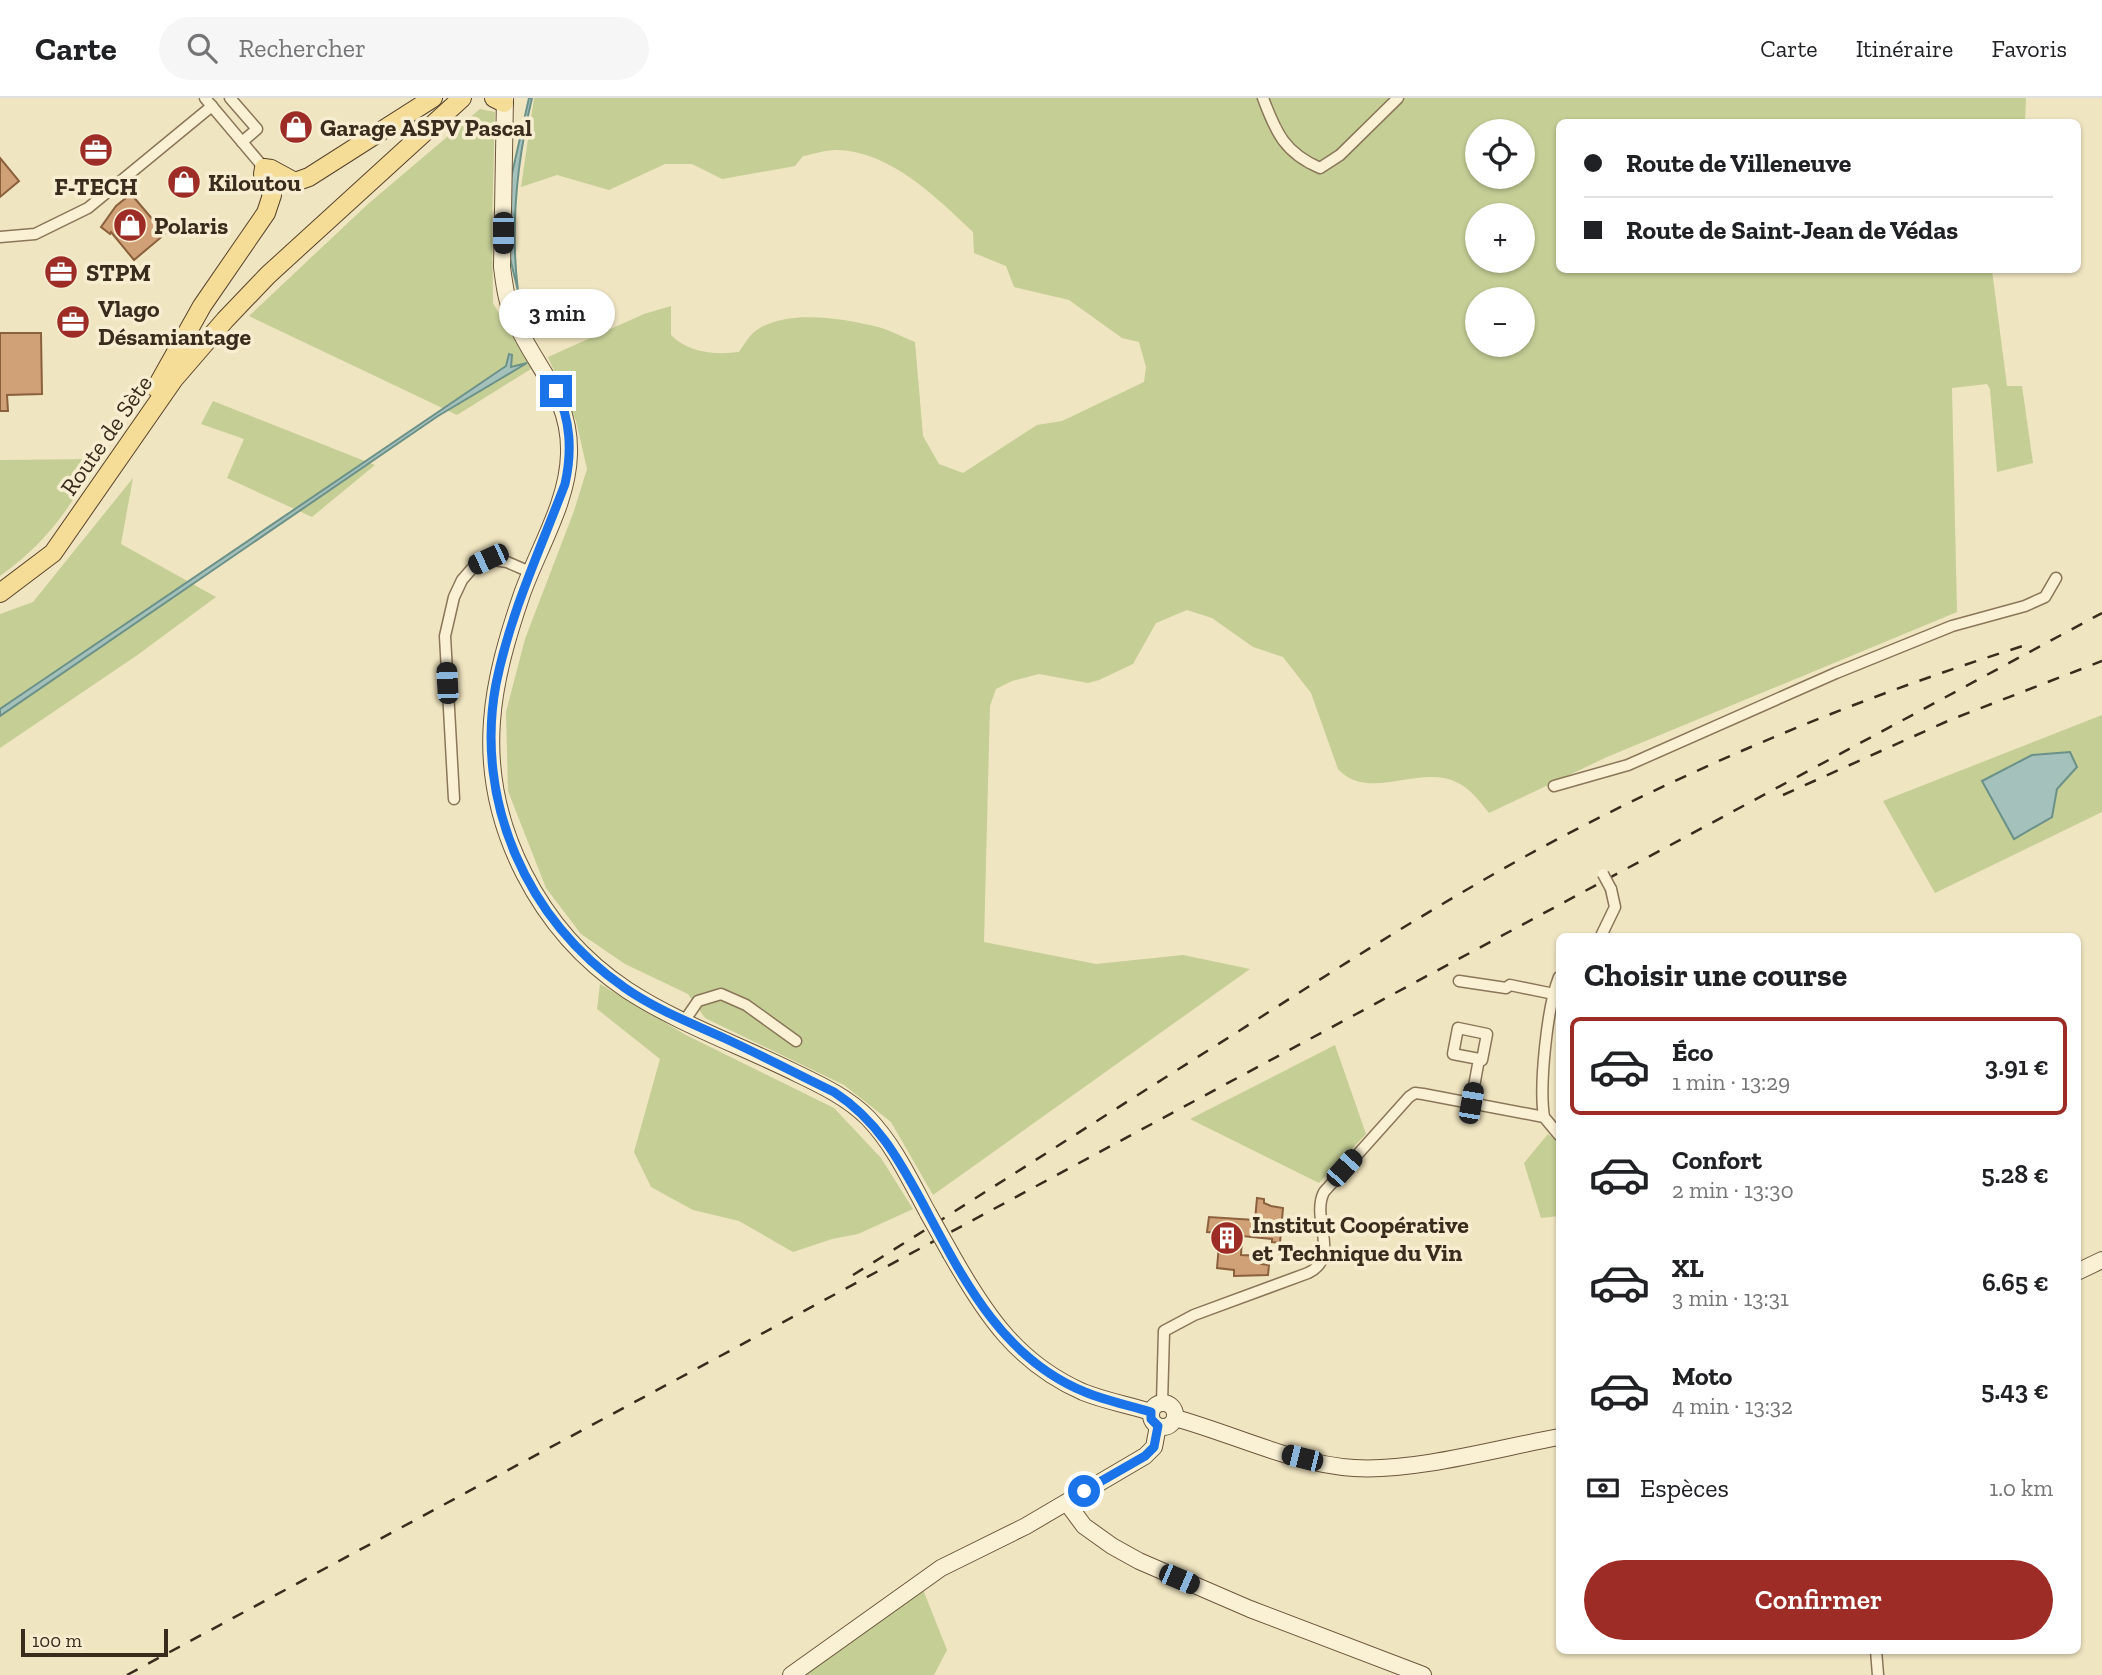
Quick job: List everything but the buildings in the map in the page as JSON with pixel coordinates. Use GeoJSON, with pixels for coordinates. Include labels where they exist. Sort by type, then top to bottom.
{"type":"FeatureCollection","features":[{"type":"Feature","properties":{"kind":"main road"},"geometry":{"type":"LineString","coordinates":[[141,426],[139,414],[202,306],[266,214],[272,195],[263,174],[264,168],[295,182],[309,177],[433,98]]}},
{"type":"Feature","properties":{"kind":"main road","name":"Route de Sète"},"geometry":{"type":"LineString","coordinates":[[0,593],[53,553],[174,379],[268,275],[462,98]]}},
{"type":"Feature","properties":{"kind":"street"},"geometry":{"type":"LineString","coordinates":[[230,98],[257,129],[242,142]]}},
{"type":"Feature","properties":{"kind":"street"},"geometry":{"type":"LineString","coordinates":[[1263,98],[1288,147],[1299,159],[1320,168],[1340,155],[1398,98]]}},
{"type":"Feature","properties":{"kind":"street"},"geometry":{"type":"LineString","coordinates":[[501,100],[502,267],[505,289],[511,313],[561,400],[570,450],[565,484],[530,572],[506,643],[491,722],[492,764],[502,822],[524,875],[567,937],[624,988],[834,1092],[857,1107],[892,1148],[990,1319],[1029,1359],[1056,1378],[1083,1392],[1157,1413],[1170,1425],[1175,1418],[1282,1453],[1354,1468],[1413,1465],[1556,1438]]}},
{"type":"Feature","properties":{"kind":"street"},"geometry":{"type":"LineString","coordinates":[[0,237],[34,234],[88,208],[209,102],[264,168]]}},
{"type":"Feature","properties":{"kind":"street"},"geometry":{"type":"LineString","coordinates":[[454,799],[450,773],[444,636],[454,597],[475,565],[488,559],[507,562],[530,572]]}},
{"type":"Feature","properties":{"kind":"street"},"geometry":{"type":"LineString","coordinates":[[1554,786],[1628,765],[1836,673],[1952,626],[2025,606],[2045,597],[2056,578]]}},
{"type":"Feature","properties":{"kind":"street"},"geometry":{"type":"LineString","coordinates":[[1602,933],[1615,907],[1611,889],[1603,874]]}},
{"type":"Feature","properties":{"kind":"street"},"geometry":{"type":"LineString","coordinates":[[1459,981],[1506,988],[1510,985],[1554,995]]}},
{"type":"Feature","properties":{"kind":"street"},"geometry":{"type":"LineString","coordinates":[[1556,988],[1542,1089],[1544,1117],[1556,1131]]}},
{"type":"Feature","properties":{"kind":"street"},"geometry":{"type":"LineString","coordinates":[[685,1020],[698,1001],[721,994],[746,1005],[796,1041]]}},
{"type":"Feature","properties":{"kind":"street"},"geometry":{"type":"LineString","coordinates":[[1471,1103],[1479,1059]]}},
{"type":"Feature","properties":{"kind":"street"},"geometry":{"type":"LineString","coordinates":[[792,1675],[942,1568],[1067,1503],[1145,1456],[1154,1447],[1164,1331],[1194,1315],[1308,1273],[1320,1266],[1326,1248],[1318,1208],[1324,1192],[1409,1097],[1415,1093],[1423,1094],[1544,1117]]}},
{"type":"Feature","properties":{"kind":"street"},"geometry":{"type":"LineString","coordinates":[[2081,1270],[2102,1260]]}},
{"type":"Feature","properties":{"kind":"street"},"geometry":{"type":"LineString","coordinates":[[1067,1503],[1084,1526],[1139,1561],[1250,1609],[1423,1675]]}},
{"type":"Feature","properties":{"kind":"street"},"geometry":{"type":"LineString","coordinates":[[1876,1654],[1878,1675]]}},
{"type":"Feature","properties":{"kind":"green space"},"geometry":{"type":"Polygon","coordinates":[[[534,98],[2026,98],[2025,119],[1556,119],[1556,273],[1992,273],[2007,386],[2022,386],[2033,463],[1997,472],[1990,389],[1987,384],[1952,388],[1957,612],[1607,757],[1489,813],[1467,789],[1443,778],[1428,777],[1380,783],[1364,783],[1350,779],[1338,769],[1311,693],[1283,657],[1253,647],[1212,618],[1187,610],[1156,623],[1133,664],[1099,680],[1088,683],[1039,674],[1012,681],[996,689],[990,706],[984,942],[1096,964],[1183,955],[1250,969],[933,1195],[891,1122],[844,1085],[705,1018],[688,994],[625,964],[581,934],[546,888],[508,791],[506,712],[525,639],[574,511],[587,469],[576,421],[548,357],[644,314],[671,306],[671,335],[686,346],[712,353],[739,352],[752,334],[764,326],[794,318],[828,318],[879,327],[915,342],[923,436],[939,464],[963,473],[1037,425],[1062,421],[1144,382],[1146,367],[1139,342],[1122,338],[1069,300],[1014,287],[1006,266],[974,253],[973,232],[928,191],[893,167],[856,152],[824,151],[803,156],[795,166],[722,179],[692,164],[665,164],[609,190],[557,175],[521,187],[534,98]]]}},
{"type":"Feature","properties":{"kind":"green space"},"geometry":{"type":"Polygon","coordinates":[[[480,109],[495,112],[493,303],[531,369],[457,415],[249,316],[368,204],[480,109]]]}},
{"type":"Feature","properties":{"kind":"green space"},"geometry":{"type":"Polygon","coordinates":[[[213,401],[375,465],[312,517],[227,478],[244,439],[201,424],[213,401]]]}},
{"type":"Feature","properties":{"kind":"green space"},"geometry":{"type":"Polygon","coordinates":[[[97,459],[56,524],[31,551],[0,576],[0,460],[97,459]]]}},
{"type":"Feature","properties":{"kind":"green space"},"geometry":{"type":"Polygon","coordinates":[[[133,478],[121,544],[216,597],[136,656],[0,748],[0,614],[33,602],[133,478]]]}},
{"type":"Feature","properties":{"kind":"green space"},"geometry":{"type":"Polygon","coordinates":[[[2102,715],[2102,812],[1935,893],[1883,801],[2102,715]]]}},
{"type":"Feature","properties":{"kind":"green space"},"geometry":{"type":"Polygon","coordinates":[[[600,984],[686,1035],[834,1108],[881,1158],[913,1209],[858,1234],[832,1239],[793,1252],[739,1221],[693,1210],[651,1187],[634,1152],[660,1059],[597,1009],[600,984]]]}},
{"type":"Feature","properties":{"kind":"green space"},"geometry":{"type":"Polygon","coordinates":[[[1335,1045],[1366,1134],[1319,1183],[1190,1119],[1335,1045]]]}},
{"type":"Feature","properties":{"kind":"green space"},"geometry":{"type":"Polygon","coordinates":[[[1548,1134],[1556,1140],[1556,1216],[1541,1218],[1524,1163],[1548,1134]]]}},
{"type":"Feature","properties":{"kind":"green space"},"geometry":{"type":"Polygon","coordinates":[[[922,1587],[947,1650],[934,1675],[800,1675],[922,1587]]]}},
{"type":"Feature","properties":{"kind":"water"},"geometry":{"type":"Polygon","coordinates":[[[529,98],[532,98],[516,194],[518,291],[509,254],[511,178],[529,98]]]}},
{"type":"Feature","properties":{"kind":"water"},"geometry":{"type":"Polygon","coordinates":[[[509,354],[512,355],[511,367],[527,363],[438,416],[0,716],[0,709],[506,366],[509,354]]]}},
{"type":"Feature","properties":{"kind":"water"},"geometry":{"type":"Polygon","coordinates":[[[2070,752],[2077,767],[2057,789],[2052,817],[2014,839],[1982,781],[2032,755],[2070,752]]]}},
{"type":"Feature","properties":{"kind":"railway"},"geometry":{"type":"LineString","coordinates":[[127,1675],[2102,613]]}},
{"type":"Feature","properties":{"kind":"railway"},"geometry":{"type":"LineString","coordinates":[[853,1275],[1381,941],[1526,856],[1647,794],[1771,738],[1898,689],[2026,645]]}},
{"type":"Feature","properties":{"kind":"railway"},"geometry":{"type":"LineString","coordinates":[[1783,795],[1950,720],[2102,661]]}},
{"type":"Feature","properties":{"kind":"place","name":"Garage ASPV Pascal"},"geometry":{"type":"Point","coordinates":[296,127]}},
{"type":"Feature","properties":{"kind":"place","name":"F-TECH"},"geometry":{"type":"Point","coordinates":[96,150]}},
{"type":"Feature","properties":{"kind":"place","name":"Kiloutou"},"geometry":{"type":"Point","coordinates":[184,182]}},
{"type":"Feature","properties":{"kind":"place","name":"Polaris"},"geometry":{"type":"Point","coordinates":[130,225]}},
{"type":"Feature","properties":{"kind":"place","name":"STPM"},"geometry":{"type":"Point","coordinates":[61,272]}},
{"type":"Feature","properties":{"kind":"place","name":"Vlago Désamiantage"},"geometry":{"type":"Point","coordinates":[73,322]}},
{"type":"Feature","properties":{"kind":"place","name":"Institut Coopérative et Technique du Vin"},"geometry":{"type":"Point","coordinates":[1227,1238]}},
{"type":"Feature","properties":{"kind":"route"},"geometry":{"type":"LineString","coordinates":[[556,391],[567,423],[569,467],[506,643],[491,722],[492,764],[502,822],[524,875],[567,937],[594,964],[624,988],[834,1092],[857,1107],[879,1130],[897,1156],[981,1307],[1010,1342],[1056,1378],[1083,1392],[1151,1412],[1151,1419],[1158,1426],[1154,1447],[1145,1456],[1084,1491]]}}]}
